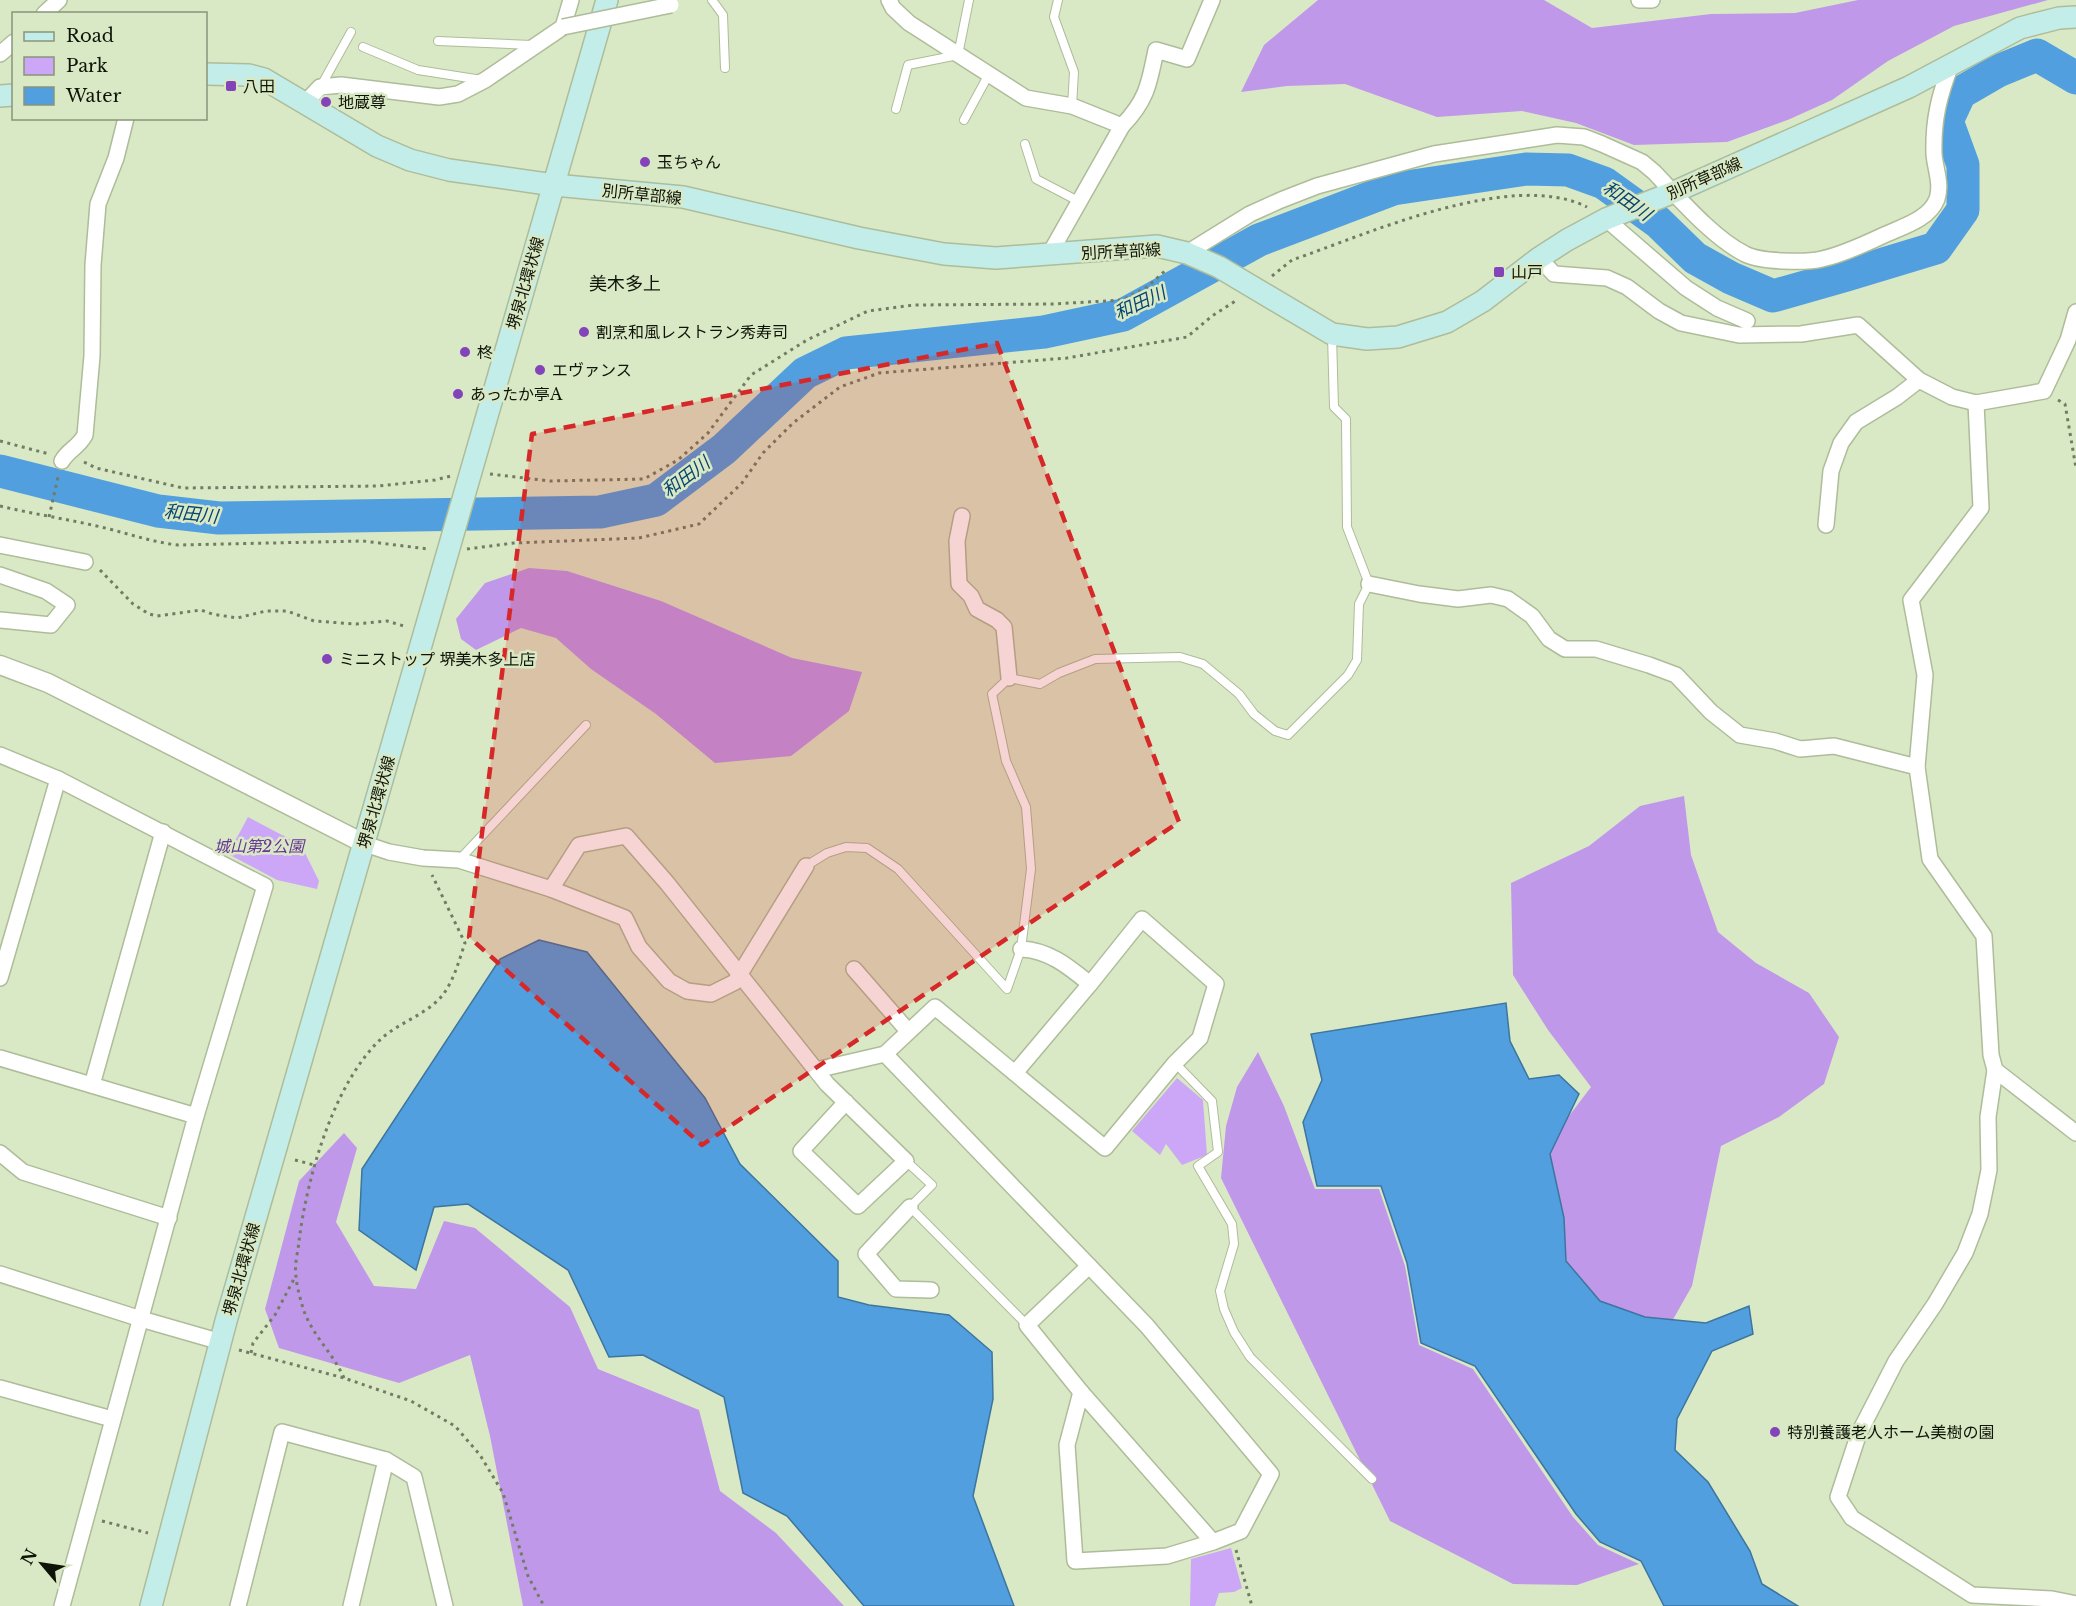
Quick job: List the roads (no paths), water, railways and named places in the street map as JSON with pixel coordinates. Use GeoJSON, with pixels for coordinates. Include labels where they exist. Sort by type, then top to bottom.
{"type":"FeatureCollection","features":[{"type":"Feature","properties":{"kind":"main road","name":"堺泉北環状線"},"geometry":{"type":"LineString","coordinates":[[152,1606],[220,1343],[607,0]]}},
{"type":"Feature","properties":{"kind":"main road","name":"別所草部線"},"geometry":{"type":"LineString","coordinates":[[207,74],[249,75],[264,79],[377,146],[410,160],[449,170],[554,185],[683,197],[859,238],[944,254],[996,258],[1157,246],[1188,253],[1219,267],[1332,334],[1367,339],[1398,337],[1447,322],[1483,301],[1539,258],[1567,240],[1610,218],[1910,87],[2020,28],[2059,18],[2076,17]]}},
{"type":"Feature","properties":{"kind":"street"},"geometry":{"type":"LineString","coordinates":[[46,12],[59,0]]}},
{"type":"Feature","properties":{"kind":"street"},"geometry":{"type":"LineString","coordinates":[[563,27],[571,0]]}},
{"type":"Feature","properties":{"kind":"street"},"geometry":{"type":"LineString","coordinates":[[889,0],[893,8],[909,24],[1026,98],[1072,106],[1122,126]]}},
{"type":"Feature","properties":{"kind":"street"},"geometry":{"type":"LineString","coordinates":[[1048,255],[1122,126],[1137,111],[1147,92],[1156,50],[1187,59],[1212,0]]}},
{"type":"Feature","properties":{"kind":"street"},"geometry":{"type":"LineString","coordinates":[[1639,0],[1652,0]]}},
{"type":"Feature","properties":{"kind":"street"},"geometry":{"type":"LineString","coordinates":[[305,103],[320,87],[340,85],[439,97],[458,94],[485,80],[563,27],[673,2]]}},
{"type":"Feature","properties":{"kind":"street"},"geometry":{"type":"LineString","coordinates":[[0,54],[12,44]]}},
{"type":"Feature","properties":{"kind":"street"},"geometry":{"type":"LineString","coordinates":[[1188,253],[1250,214],[1317,186],[1434,154],[1557,135],[1584,137],[1642,162],[1671,193],[1726,243],[1747,255],[1770,261],[1822,260],[1875,239],[1929,213],[1938,197],[1938,174],[1934,156],[1936,110],[1940,91],[1951,65]]}},
{"type":"Feature","properties":{"kind":"street"},"geometry":{"type":"LineString","coordinates":[[64,458],[80,445],[85,435],[92,356],[93,265],[98,204],[116,158],[126,120]]}},
{"type":"Feature","properties":{"kind":"street"},"geometry":{"type":"LineString","coordinates":[[1610,218],[1686,288],[1716,308],[1747,321]]}},
{"type":"Feature","properties":{"kind":"street"},"geometry":{"type":"LineString","coordinates":[[1539,258],[1554,274],[1607,278],[1627,287],[1659,311],[1681,323],[1728,333],[1739,335],[1801,334],[1858,325],[1919,380],[1952,397],[1976,403],[2044,391],[2068,340],[2076,312]]}},
{"type":"Feature","properties":{"kind":"street"},"geometry":{"type":"LineString","coordinates":[[1826,525],[1831,471],[1841,443],[1856,422],[1897,397],[1919,380]]}},
{"type":"Feature","properties":{"kind":"street"},"geometry":{"type":"LineString","coordinates":[[1976,403],[1981,508],[1911,600],[1925,675],[1917,767],[1930,859],[1984,936],[1991,1055],[1995,1070],[1988,1117],[1989,1170],[1980,1214],[1965,1253],[1935,1304],[1896,1361],[1859,1433],[1838,1497],[1852,1518],[1972,1595],[2052,1599],[2076,1604]]}},
{"type":"Feature","properties":{"kind":"street"},"geometry":{"type":"LineString","coordinates":[[962,516],[957,541],[959,584],[970,596],[977,609],[997,620],[1004,627],[1009,678]]}},
{"type":"Feature","properties":{"kind":"street"},"geometry":{"type":"LineString","coordinates":[[0,545],[70,557],[85,562]]}},
{"type":"Feature","properties":{"kind":"street"},"geometry":{"type":"LineString","coordinates":[[0,575],[46,591],[67,605],[51,625],[0,620]]}},
{"type":"Feature","properties":{"kind":"street"},"geometry":{"type":"LineString","coordinates":[[1369,584],[1458,599],[1491,595],[1508,599],[1532,616],[1549,639],[1565,649],[1596,649],[1676,675],[1711,712],[1740,735],[1774,741],[1800,749],[1834,747],[1917,767]]}},
{"type":"Feature","properties":{"kind":"street"},"geometry":{"type":"LineString","coordinates":[[0,665],[48,683],[364,844],[389,852],[423,858],[459,860],[551,889],[625,918],[639,947],[669,981],[687,992],[711,994],[735,982],[806,866]]}},
{"type":"Feature","properties":{"kind":"street"},"geometry":{"type":"LineString","coordinates":[[0,755],[58,779],[265,886],[196,1116],[141,1319],[111,1419],[62,1606]]}},
{"type":"Feature","properties":{"kind":"street"},"geometry":{"type":"LineString","coordinates":[[0,978],[58,779]]}},
{"type":"Feature","properties":{"kind":"street"},"geometry":{"type":"LineString","coordinates":[[92,1085],[163,832]]}},
{"type":"Feature","properties":{"kind":"street"},"geometry":{"type":"LineString","coordinates":[[551,889],[579,845],[626,836],[668,882],[816,1070],[906,1161],[858,1206],[801,1150],[846,1102]]}},
{"type":"Feature","properties":{"kind":"street"},"geometry":{"type":"LineString","coordinates":[[816,1070],[885,1054],[935,1007],[1105,1148],[1175,1064],[1200,1038],[1216,984],[1142,919],[1015,1073]]}},
{"type":"Feature","properties":{"kind":"street"},"geometry":{"type":"LineString","coordinates":[[1022,949],[1059,959],[1090,984]]}},
{"type":"Feature","properties":{"kind":"street"},"geometry":{"type":"LineString","coordinates":[[854,969],[908,1031]]}},
{"type":"Feature","properties":{"kind":"street"},"geometry":{"type":"LineString","coordinates":[[885,1054],[1147,1326],[1271,1474],[1241,1531],[1167,1556],[1075,1561],[1067,1445],[1081,1392]]}},
{"type":"Feature","properties":{"kind":"street"},"geometry":{"type":"LineString","coordinates":[[0,1058],[196,1116]]}},
{"type":"Feature","properties":{"kind":"street"},"geometry":{"type":"LineString","coordinates":[[1995,1070],[2076,1133]]}},
{"type":"Feature","properties":{"kind":"street"},"geometry":{"type":"LineString","coordinates":[[0,1153],[23,1172],[169,1218]]}},
{"type":"Feature","properties":{"kind":"street"},"geometry":{"type":"LineString","coordinates":[[910,1207],[866,1254],[896,1289],[931,1290]]}},
{"type":"Feature","properties":{"kind":"street"},"geometry":{"type":"LineString","coordinates":[[1089,1266],[1027,1325],[1081,1392],[1213,1542]]}},
{"type":"Feature","properties":{"kind":"street"},"geometry":{"type":"LineString","coordinates":[[0,1274],[220,1343]]}},
{"type":"Feature","properties":{"kind":"street"},"geometry":{"type":"LineString","coordinates":[[0,1388],[111,1419]]}},
{"type":"Feature","properties":{"kind":"street"},"geometry":{"type":"LineString","coordinates":[[238,1606],[282,1432],[386,1460],[414,1477],[445,1606]]}},
{"type":"Feature","properties":{"kind":"street"},"geometry":{"type":"LineString","coordinates":[[351,1606],[386,1460]]}},
{"type":"Feature","properties":{"kind":"lane"},"geometry":{"type":"LineString","coordinates":[[712,0],[723,15],[724,68]]}},
{"type":"Feature","properties":{"kind":"lane"},"geometry":{"type":"LineString","coordinates":[[896,109],[908,65],[958,55],[969,0]]}},
{"type":"Feature","properties":{"kind":"lane"},"geometry":{"type":"LineString","coordinates":[[1058,0],[1054,17],[1074,72],[1072,106]]}},
{"type":"Feature","properties":{"kind":"lane"},"geometry":{"type":"LineString","coordinates":[[320,87],[351,32]]}},
{"type":"Feature","properties":{"kind":"lane"},"geometry":{"type":"LineString","coordinates":[[438,41],[535,45]]}},
{"type":"Feature","properties":{"kind":"lane"},"geometry":{"type":"LineString","coordinates":[[363,47],[418,70],[485,80]]}},
{"type":"Feature","properties":{"kind":"lane"},"geometry":{"type":"LineString","coordinates":[[964,120],[989,74]]}},
{"type":"Feature","properties":{"kind":"lane"},"geometry":{"type":"LineString","coordinates":[[1025,144],[1036,179],[1080,202]]}},
{"type":"Feature","properties":{"kind":"lane"},"geometry":{"type":"LineString","coordinates":[[806,866],[827,853],[846,847],[867,848],[898,869],[1007,989],[1022,949],[1031,869],[1026,807],[1006,761],[992,694],[1009,678],[1040,684],[1095,659],[1180,657],[1203,664],[1239,694],[1254,714],[1275,731],[1288,735],[1348,675],[1357,660],[1359,604],[1369,584],[1347,527],[1346,419],[1334,407],[1332,334]]}},
{"type":"Feature","properties":{"kind":"lane"},"geometry":{"type":"LineString","coordinates":[[459,860],[586,725]]}},
{"type":"Feature","properties":{"kind":"lane"},"geometry":{"type":"LineString","coordinates":[[1175,1064],[1212,1101],[1218,1152],[1198,1166],[1232,1224],[1234,1244],[1220,1291],[1224,1309],[1234,1332],[1250,1357],[1372,1479]]}},
{"type":"Feature","properties":{"kind":"lane"},"geometry":{"type":"LineString","coordinates":[[906,1161],[932,1185],[910,1207],[1027,1325]]}},
{"type":"Feature","properties":{"kind":"water"},"geometry":{"type":"Polygon","coordinates":[[[539,940],[587,952],[705,1098],[740,1164],[838,1261],[838,1297],[869,1305],[949,1315],[992,1352],[993,1399],[973,1496],[1014,1606],[864,1606],[787,1516],[743,1493],[724,1397],[643,1355],[609,1357],[568,1270],[468,1204],[434,1207],[416,1270],[359,1230],[362,1169],[500,959],[539,940]]]}},
{"type":"Feature","properties":{"kind":"water"},"geometry":{"type":"Polygon","coordinates":[[[1506,1003],[1510,1041],[1529,1079],[1559,1075],[1579,1094],[1550,1154],[1564,1218],[1566,1261],[1600,1301],[1645,1317],[1706,1323],[1749,1306],[1753,1334],[1712,1351],[1677,1419],[1675,1450],[1708,1482],[1750,1551],[1762,1584],[1798,1606],[1664,1606],[1641,1561],[1600,1542],[1576,1514],[1475,1366],[1421,1343],[1407,1263],[1381,1186],[1317,1186],[1303,1122],[1322,1080],[1311,1034],[1506,1003]]]}},
{"type":"Feature","properties":{"kind":"waterway","name":"和田川"},"geometry":{"type":"LineString","coordinates":[[0,471],[158,511],[219,518],[600,512],[656,500],[724,449],[805,373],[846,353],[1044,332],[1123,315],[1259,240],[1393,189],[1526,169],[1568,170],[1604,183],[1658,222],[1695,258],[1731,278],[1773,296],[1936,248],[1963,210],[1963,165],[1947,121],[1960,93],[1998,71],[2037,55],[2076,78]]}},
{"type":"Feature","properties":{"kind":"place","name":"八田"},"geometry":{"type":"Point","coordinates":[231,86]}},
{"type":"Feature","properties":{"kind":"place","name":"地蔵尊"},"geometry":{"type":"Point","coordinates":[326,102]}},
{"type":"Feature","properties":{"kind":"place","name":"玉ちゃん"},"geometry":{"type":"Point","coordinates":[645,162]}},
{"type":"Feature","properties":{"kind":"place","name":"山戸"},"geometry":{"type":"Point","coordinates":[1499,272]}},
{"type":"Feature","properties":{"kind":"place","name":"割烹和風レストラン秀寿司"},"geometry":{"type":"Point","coordinates":[584,332]}},
{"type":"Feature","properties":{"kind":"place","name":"柊"},"geometry":{"type":"Point","coordinates":[465,352]}},
{"type":"Feature","properties":{"kind":"place","name":"エヴァンス"},"geometry":{"type":"Point","coordinates":[540,370]}},
{"type":"Feature","properties":{"kind":"place","name":"あったか亭A"},"geometry":{"type":"Point","coordinates":[458,394]}},
{"type":"Feature","properties":{"kind":"place","name":"ミニストップ 堺美木多上店"},"geometry":{"type":"Point","coordinates":[327,659]}},
{"type":"Feature","properties":{"kind":"place","name":"特別養護老人ホーム美樹の園"},"geometry":{"type":"Point","coordinates":[1775,1432]}},
{"type":"Feature","properties":{"kind":"district","name":"美木多上"},"geometry":{"type":"Point","coordinates":[625,284]}},
{"type":"Feature","properties":{"kind":"park label","name":"城山第2公園"},"geometry":{"type":"Point","coordinates":[259,846]}}]}
